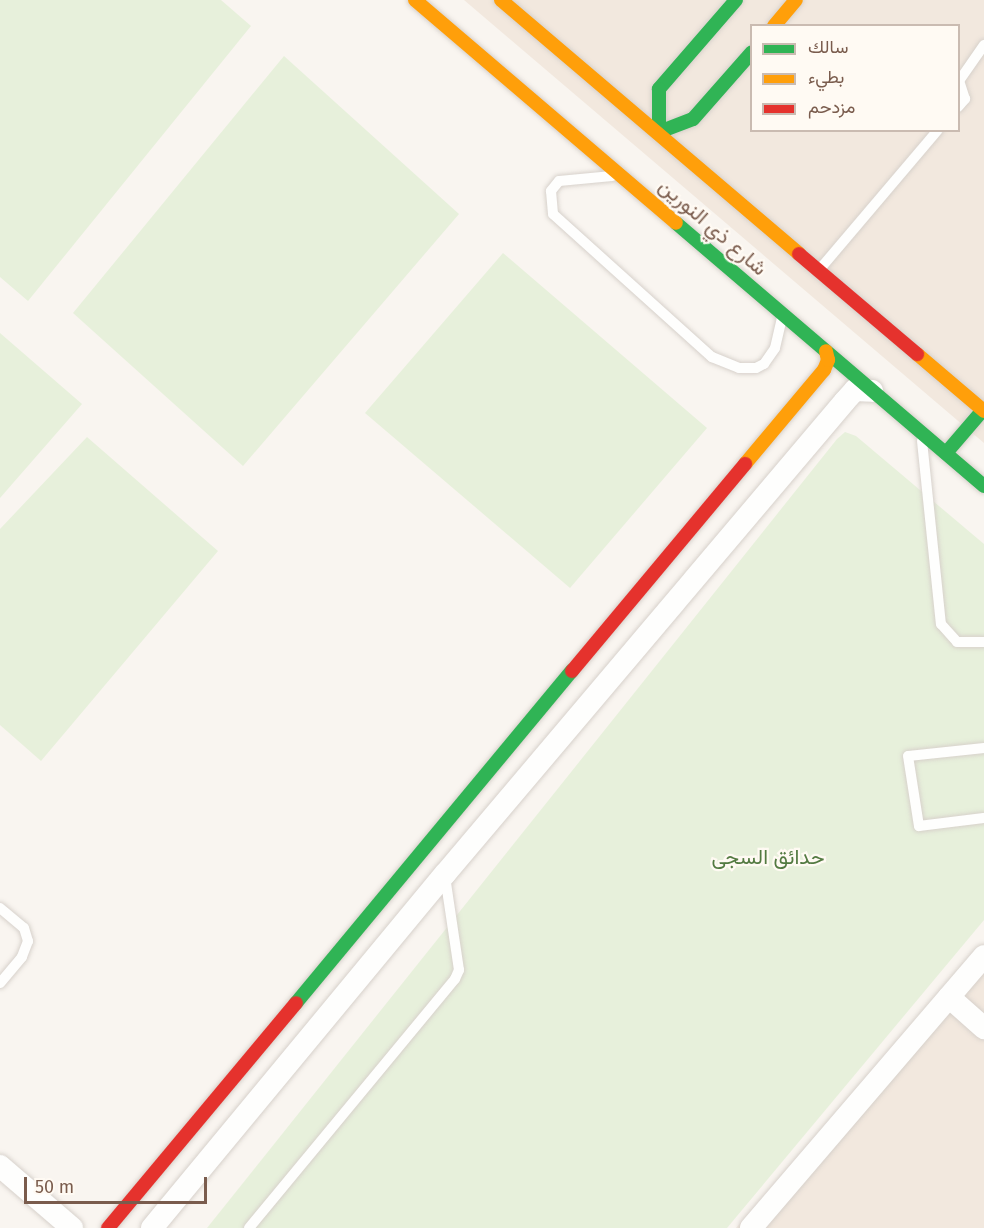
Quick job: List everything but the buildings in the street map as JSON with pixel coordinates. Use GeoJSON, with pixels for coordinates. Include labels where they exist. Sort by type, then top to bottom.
{"type":"FeatureCollection","features":[{"type":"Feature","properties":{"kind":"main road","name":"شارع ذي النورين"},"geometry":{"type":"LineString","coordinates":[[415,0],[984,486]]}},
{"type":"Feature","properties":{"kind":"main road","name":"شارع ذي النورين"},"geometry":{"type":"LineString","coordinates":[[501,0],[984,410]]}},
{"type":"Feature","properties":{"kind":"main road"},"geometry":{"type":"LineString","coordinates":[[736,0],[721,10],[659,89],[659,132],[693,119],[750,54]]}},
{"type":"Feature","properties":{"kind":"main road"},"geometry":{"type":"LineString","coordinates":[[776,24],[796,0]]}},
{"type":"Feature","properties":{"kind":"main road"},"geometry":{"type":"LineString","coordinates":[[108,1228],[824,370],[828,360],[826,351]]}},
{"type":"Feature","properties":{"kind":"main road"},"geometry":{"type":"LineString","coordinates":[[946,453],[984,410]]}},
{"type":"Feature","properties":{"kind":"street"},"geometry":{"type":"LineString","coordinates":[[152,1228],[445,874],[855,390],[872,391]]}},
{"type":"Feature","properties":{"kind":"street"},"geometry":{"type":"LineString","coordinates":[[795,405],[811,400],[820,403],[825,414],[821,430]]}},
{"type":"Feature","properties":{"kind":"street"},"geometry":{"type":"LineString","coordinates":[[751,1228],[984,956]]}},
{"type":"Feature","properties":{"kind":"street"},"geometry":{"type":"LineString","coordinates":[[949,997],[984,1028]]}},
{"type":"Feature","properties":{"kind":"street"},"geometry":{"type":"LineString","coordinates":[[0,1167],[72,1228]]}},
{"type":"Feature","properties":{"kind":"lane"},"geometry":{"type":"LineString","coordinates":[[960,80],[984,45]]}},
{"type":"Feature","properties":{"kind":"lane"},"geometry":{"type":"LineString","coordinates":[[960,84],[965,99],[960,105]]}},
{"type":"Feature","properties":{"kind":"lane"},"geometry":{"type":"LineString","coordinates":[[820,269],[936,132]]}},
{"type":"Feature","properties":{"kind":"lane"},"geometry":{"type":"LineString","coordinates":[[620,175],[559,181],[550,191],[553,214],[559,222],[712,357],[739,368],[756,368],[764,364],[775,348],[783,315]]}},
{"type":"Feature","properties":{"kind":"lane"},"geometry":{"type":"LineString","coordinates":[[921,432],[941,624],[957,642],[984,642]]}},
{"type":"Feature","properties":{"kind":"lane"},"geometry":{"type":"LineString","coordinates":[[984,748],[908,756],[919,826],[984,818]]}},
{"type":"Feature","properties":{"kind":"lane"},"geometry":{"type":"LineString","coordinates":[[249,1228],[455,979],[459,970],[445,874]]}},
{"type":"Feature","properties":{"kind":"lane"},"geometry":{"type":"LineString","coordinates":[[0,908],[24,928],[28,941],[22,957],[0,983]]}},
{"type":"Feature","properties":{"kind":"shaded area"},"geometry":{"type":"Polygon","coordinates":[[[464,0],[984,0],[984,443],[464,0]]]}},
{"type":"Feature","properties":{"kind":"shaded area"},"geometry":{"type":"Polygon","coordinates":[[[984,945],[984,1228],[736,1228],[984,945]]]}},
{"type":"Feature","properties":{"kind":"green space"},"geometry":{"type":"Polygon","coordinates":[[[0,0],[221,0],[251,26],[28,301],[0,277],[0,0]]]}},
{"type":"Feature","properties":{"kind":"green space"},"geometry":{"type":"Polygon","coordinates":[[[284,56],[459,214],[243,466],[73,313],[284,56]]]}},
{"type":"Feature","properties":{"kind":"green space"},"geometry":{"type":"Polygon","coordinates":[[[503,253],[707,428],[570,588],[365,413],[503,253]]]}},
{"type":"Feature","properties":{"kind":"green space"},"geometry":{"type":"Polygon","coordinates":[[[0,333],[82,404],[0,498],[0,333]]]}},
{"type":"Feature","properties":{"kind":"green space","name":"حدائق السجى"},"geometry":{"type":"Polygon","coordinates":[[[845,432],[856,436],[984,544],[984,920],[727,1228],[207,1228],[837,439],[845,432]]]}},
{"type":"Feature","properties":{"kind":"green space"},"geometry":{"type":"Polygon","coordinates":[[[87,437],[218,551],[41,761],[0,725],[0,529],[87,437]]]}},
{"type":"Feature","properties":{"kind":"traffic: fast"},"geometry":{"type":"LineString","coordinates":[[736,0],[659,89],[659,132],[693,119],[750,54]]}},
{"type":"Feature","properties":{"kind":"traffic: fast"},"geometry":{"type":"LineString","coordinates":[[676,223],[984,486]]}},
{"type":"Feature","properties":{"kind":"traffic: fast"},"geometry":{"type":"LineString","coordinates":[[946,453],[983,410]]}},
{"type":"Feature","properties":{"kind":"traffic: fast"},"geometry":{"type":"LineString","coordinates":[[296,1003],[572,671]]}},
{"type":"Feature","properties":{"kind":"traffic: slow"},"geometry":{"type":"LineString","coordinates":[[415,0],[676,223]]}},
{"type":"Feature","properties":{"kind":"traffic: slow"},"geometry":{"type":"LineString","coordinates":[[501,0],[799,254]]}},
{"type":"Feature","properties":{"kind":"traffic: slow"},"geometry":{"type":"LineString","coordinates":[[776,24],[796,0]]}},
{"type":"Feature","properties":{"kind":"traffic: slow"},"geometry":{"type":"LineString","coordinates":[[745,464],[824,370],[828,360],[826,351]]}},
{"type":"Feature","properties":{"kind":"traffic: slow"},"geometry":{"type":"LineString","coordinates":[[917,354],[984,411]]}},
{"type":"Feature","properties":{"kind":"traffic: jam"},"geometry":{"type":"LineString","coordinates":[[799,254],[917,354]]}},
{"type":"Feature","properties":{"kind":"traffic: jam"},"geometry":{"type":"LineString","coordinates":[[572,671],[745,464]]}},
{"type":"Feature","properties":{"kind":"traffic: jam"},"geometry":{"type":"LineString","coordinates":[[108,1228],[296,1003]]}}]}
